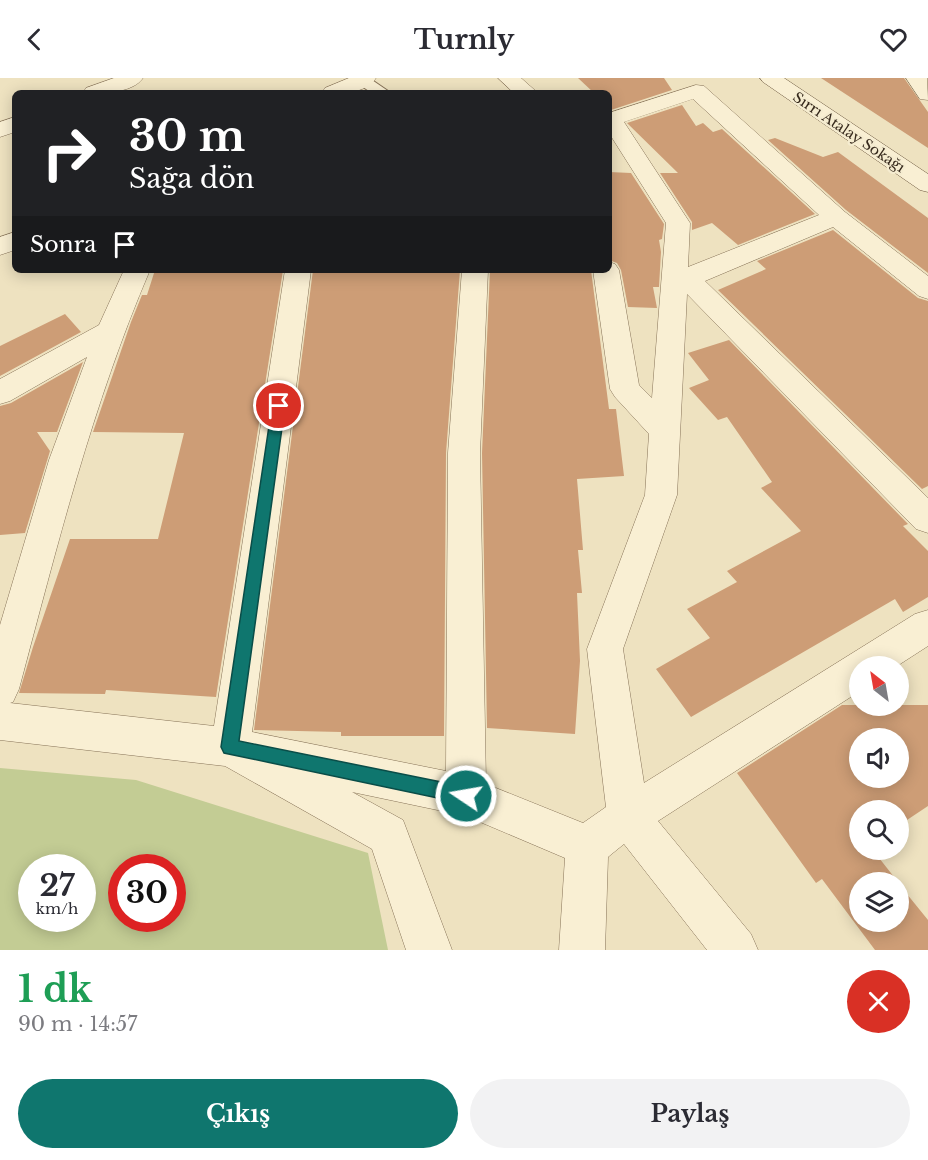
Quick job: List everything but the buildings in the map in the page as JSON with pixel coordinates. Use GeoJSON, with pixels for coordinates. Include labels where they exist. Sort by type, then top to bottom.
{"type":"FeatureCollection","features":[{"type":"Feature","properties":{"kind":"street"},"geometry":{"type":"LineString","coordinates":[[102,90],[133,78]]}},
{"type":"Feature","properties":{"kind":"street"},"geometry":{"type":"LineString","coordinates":[[508,78],[523,90]]}},
{"type":"Feature","properties":{"kind":"street","name":"Sırrı Atalay Sokağı"},"geometry":{"type":"LineString","coordinates":[[770,78],[928,185]]}},
{"type":"Feature","properties":{"kind":"street"},"geometry":{"type":"LineString","coordinates":[[916,78],[928,94]]}},
{"type":"Feature","properties":{"kind":"street"},"geometry":{"type":"LineString","coordinates":[[340,90],[364,79]]}},
{"type":"Feature","properties":{"kind":"street"},"geometry":{"type":"LineString","coordinates":[[612,119],[695,85],[836,217],[928,290]]}},
{"type":"Feature","properties":{"kind":"street"},"geometry":{"type":"LineString","coordinates":[[612,123],[678,223],[661,495],[605,649],[628,816],[735,950]]}},
{"type":"Feature","properties":{"kind":"street"},"geometry":{"type":"LineString","coordinates":[[836,217],[687,278],[928,519]]}},
{"type":"Feature","properties":{"kind":"street"},"geometry":{"type":"LineString","coordinates":[[0,689],[65,460],[110,331],[136,273]]}},
{"type":"Feature","properties":{"kind":"street"},"geometry":{"type":"LineString","coordinates":[[230,747],[298,273]]}},
{"type":"Feature","properties":{"kind":"street"},"geometry":{"type":"LineString","coordinates":[[466,796],[464,453],[475,273]]}},
{"type":"Feature","properties":{"kind":"street"},"geometry":{"type":"LineString","coordinates":[[606,273],[625,389],[665,431]]}},
{"type":"Feature","properties":{"kind":"street"},"geometry":{"type":"LineString","coordinates":[[0,393],[110,331]]}},
{"type":"Feature","properties":{"kind":"street"},"geometry":{"type":"LineString","coordinates":[[881,656],[928,626]]}},
{"type":"Feature","properties":{"kind":"street"},"geometry":{"type":"LineString","coordinates":[[587,846],[628,816],[849,677]]}},
{"type":"Feature","properties":{"kind":"street"},"geometry":{"type":"LineString","coordinates":[[0,721],[230,747],[466,796],[587,846]]}},
{"type":"Feature","properties":{"kind":"street"},"geometry":{"type":"LineString","coordinates":[[230,747],[387,835],[429,950]]}},
{"type":"Feature","properties":{"kind":"street"},"geometry":{"type":"LineString","coordinates":[[582,950],[587,846]]}},
{"type":"Feature","properties":{"kind":"lane"},"geometry":{"type":"LineString","coordinates":[[364,79],[379,90]]}},
{"type":"Feature","properties":{"kind":"green space"},"geometry":{"type":"Polygon","coordinates":[[[0,768],[136,780],[368,853],[388,950],[0,950],[0,768]]]}},
{"type":"Feature","properties":{"kind":"route"},"geometry":{"type":"LineString","coordinates":[[279,406],[230,747],[466,796]]}}]}
